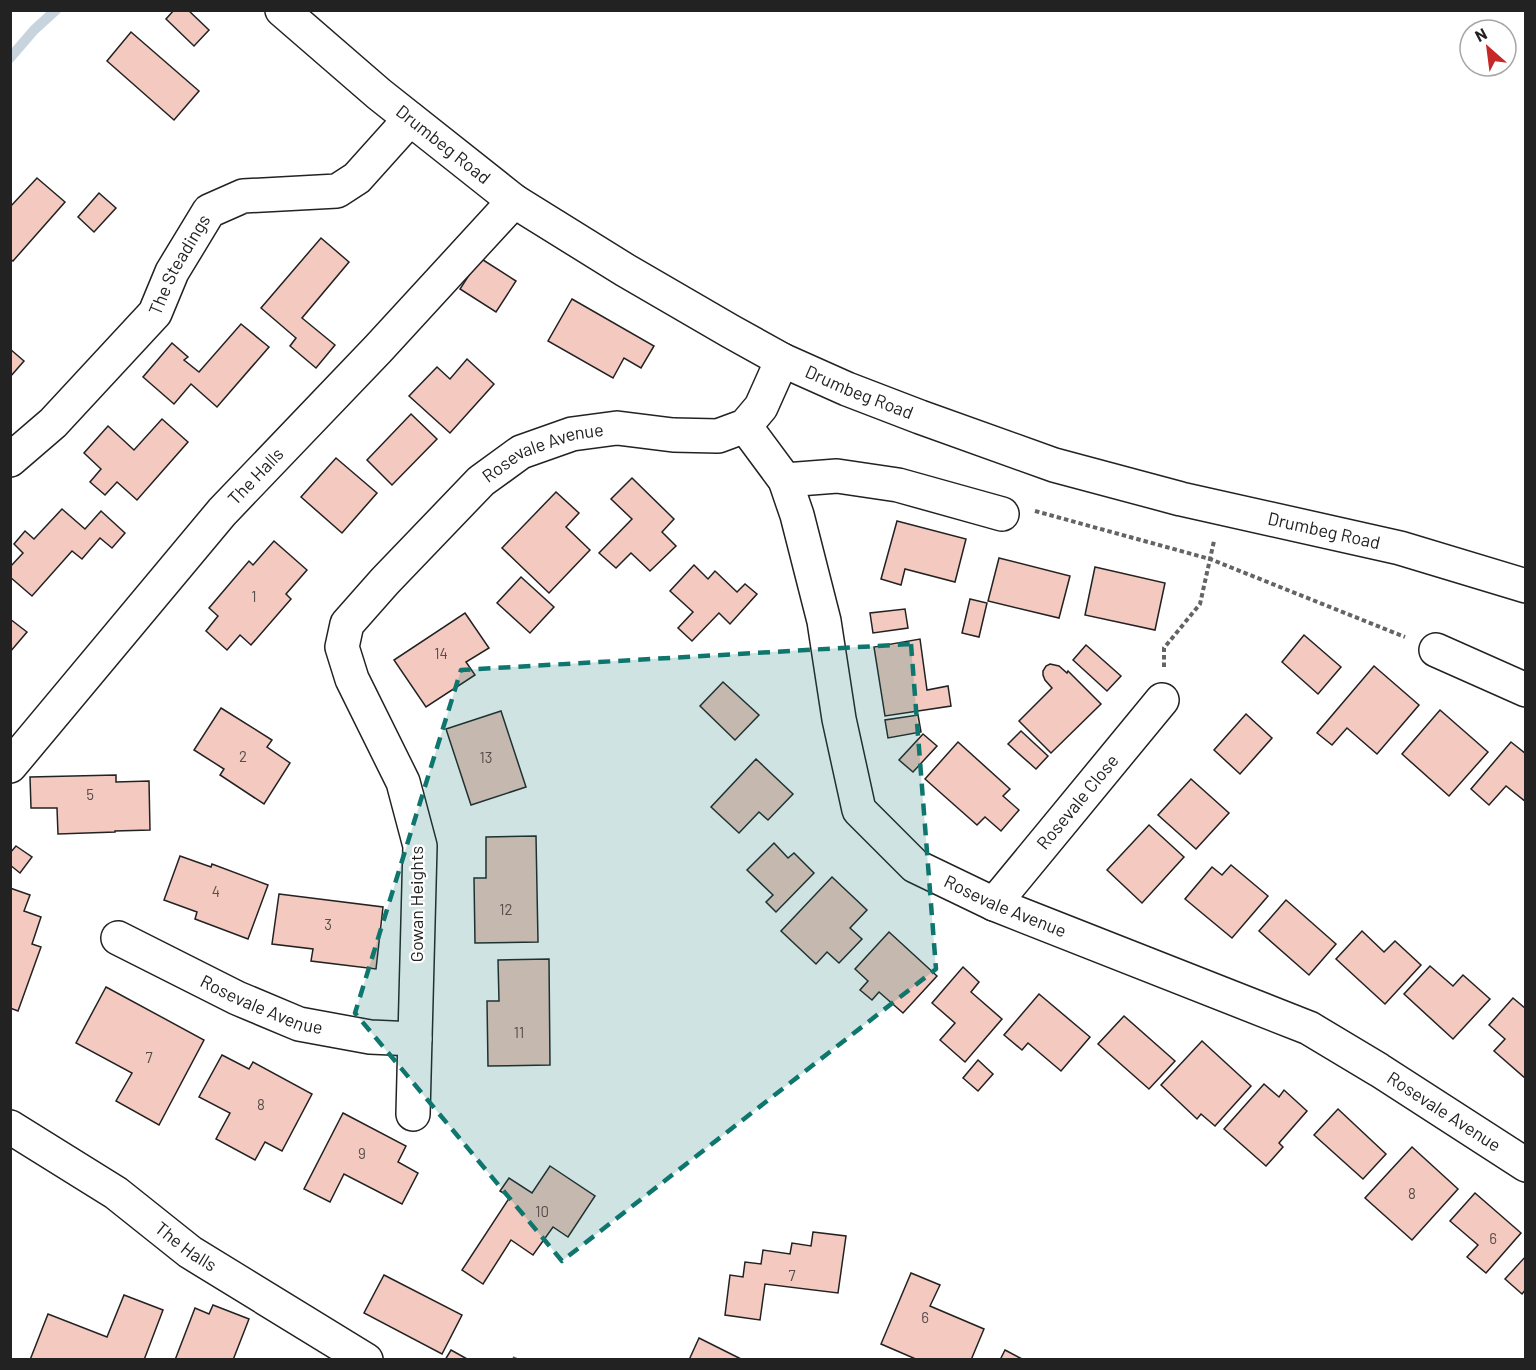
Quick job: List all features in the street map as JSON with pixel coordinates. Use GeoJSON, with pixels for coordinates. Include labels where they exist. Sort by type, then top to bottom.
{"type":"FeatureCollection","features":[{"type":"Feature","properties":{"kind":"street","name":"Drumbeg Road"},"geometry":{"type":"LineString","coordinates":[[282,10],[410,119],[514,201],[625,270],[782,360],[847,389],[1054,465],[1181,499],[1400,548],[1526,586]]}},
{"type":"Feature","properties":{"kind":"street","name":"The Steadings"},"geometry":{"type":"LineString","coordinates":[[10,460],[53,423],[155,313],[172,272],[209,210],[243,196],[337,191],[357,178],[410,119]]}},
{"type":"Feature","properties":{"kind":"street","name":"The Halls"},"geometry":{"type":"LineString","coordinates":[[10,766],[222,513],[378,349],[514,201]]}},
{"type":"Feature","properties":{"kind":"street"},"geometry":{"type":"LineString","coordinates":[[745,426],[761,407],[782,360]]}},
{"type":"Feature","properties":{"kind":"street","name":"Rosevale Avenue"},"geometry":{"type":"LineString","coordinates":[[385,581],[481,481],[521,452],[572,434],[617,428],[673,435],[718,436],[745,426],[784,480],[797,515],[824,621],[839,719],[859,810],[915,866],[994,904],[1309,1028],[1379,1070],[1526,1165]]}},
{"type":"Feature","properties":{"kind":"street"},"geometry":{"type":"LineString","coordinates":[[784,480],[837,476],[898,485],[1002,514]]}},
{"type":"Feature","properties":{"kind":"street","name":"Gowan Heights"},"geometry":{"type":"LineString","coordinates":[[385,581],[346,624],[342,646],[352,679],[403,782],[420,846],[413,1114]]}},
{"type":"Feature","properties":{"kind":"street"},"geometry":{"type":"LineString","coordinates":[[1436,650],[1526,690]]}},
{"type":"Feature","properties":{"kind":"street","name":"Rosevale Close"},"geometry":{"type":"LineString","coordinates":[[994,904],[1162,700]]}},
{"type":"Feature","properties":{"kind":"street","name":"Rosevale Avenue"},"geometry":{"type":"LineString","coordinates":[[118,938],[237,998],[299,1024],[370,1037],[415,1039]]}},
{"type":"Feature","properties":{"kind":"street","name":"The Halls"},"geometry":{"type":"LineString","coordinates":[[10,1127],[116,1192],[190,1252],[366,1359]]}},
{"type":"Feature","properties":{"kind":"path"},"geometry":{"type":"LineString","coordinates":[[1002,514],[1030,510],[1210,559],[1436,650]]}},
{"type":"Feature","properties":{"kind":"path"},"geometry":{"type":"LineString","coordinates":[[1162,700],[1164,648],[1200,604],[1210,559]]}},
{"type":"Feature","properties":{"kind":"highlighted area"},"geometry":{"type":"Polygon","coordinates":[[[911,644],[936,969],[562,1261],[355,1013],[461,670],[911,644]]]}},
{"type":"Feature","properties":{"kind":"building"},"geometry":{"type":"Polygon","coordinates":[[[174,10],[188,10],[209,30],[194,46],[166,19],[174,10]]]}},
{"type":"Feature","properties":{"kind":"building"},"geometry":{"type":"Polygon","coordinates":[[[131,32],[199,91],[174,120],[107,61],[131,32]]]}},
{"type":"Feature","properties":{"kind":"building"},"geometry":{"type":"Polygon","coordinates":[[[37,178],[65,202],[13,261],[10,259],[10,207],[37,178]]]}},
{"type":"Feature","properties":{"kind":"building"},"geometry":{"type":"Polygon","coordinates":[[[99,193],[116,208],[94,232],[78,217],[99,193]]]}},
{"type":"Feature","properties":{"kind":"building"},"geometry":{"type":"Polygon","coordinates":[[[321,238],[349,262],[302,318],[335,345],[316,368],[290,346],[296,338],[261,308],[321,238]]]}},
{"type":"Feature","properties":{"kind":"building"},"geometry":{"type":"Polygon","coordinates":[[[480,258],[516,281],[496,312],[460,289],[480,258]]]}},
{"type":"Feature","properties":{"kind":"building"},"geometry":{"type":"Polygon","coordinates":[[[572,299],[654,346],[641,368],[624,358],[613,378],[548,341],[572,299]]]}},
{"type":"Feature","properties":{"kind":"building"},"geometry":{"type":"Polygon","coordinates":[[[241,324],[269,347],[217,407],[191,384],[174,404],[143,377],[172,343],[188,357],[184,360],[199,372],[241,324]]]}},
{"type":"Feature","properties":{"kind":"building"},"geometry":{"type":"Polygon","coordinates":[[[10,349],[24,361],[10,377],[10,349]]]}},
{"type":"Feature","properties":{"kind":"building"},"geometry":{"type":"Polygon","coordinates":[[[467,359],[494,384],[450,433],[409,396],[437,367],[450,379],[467,359]]]}},
{"type":"Feature","properties":{"kind":"building"},"geometry":{"type":"Polygon","coordinates":[[[411,414],[437,439],[392,485],[367,460],[411,414]]]}},
{"type":"Feature","properties":{"kind":"building"},"geometry":{"type":"Polygon","coordinates":[[[162,419],[188,442],[137,500],[117,482],[105,495],[90,482],[101,469],[84,453],[108,426],[134,450],[162,419]]]}},
{"type":"Feature","properties":{"kind":"building"},"geometry":{"type":"Polygon","coordinates":[[[336,458],[377,493],[342,533],[301,497],[336,458]]]}},
{"type":"Feature","properties":{"kind":"building"},"geometry":{"type":"Polygon","coordinates":[[[632,478],[674,519],[662,532],[676,546],[650,571],[631,553],[616,568],[599,553],[632,519],[611,499],[632,478]]]}},
{"type":"Feature","properties":{"kind":"building"},"geometry":{"type":"Polygon","coordinates":[[[556,492],[579,513],[566,527],[590,550],[549,593],[502,548],[556,492]]]}},
{"type":"Feature","properties":{"kind":"building"},"geometry":{"type":"Polygon","coordinates":[[[62,509],[85,529],[101,511],[125,533],[112,548],[100,538],[82,559],[72,551],[32,596],[10,577],[10,567],[23,553],[14,544],[25,531],[34,539],[62,509]]]}},
{"type":"Feature","properties":{"kind":"building"},"geometry":{"type":"Polygon","coordinates":[[[897,521],[966,539],[955,582],[905,569],[901,585],[881,579],[897,521]]]}},
{"type":"Feature","properties":{"kind":"building"},"geometry":{"type":"Polygon","coordinates":[[[274,541],[307,570],[286,594],[291,599],[251,645],[240,635],[227,650],[206,631],[218,616],[209,608],[249,561],[253,565],[274,541]]]}},
{"type":"Feature","properties":{"kind":"building"},"geometry":{"type":"Polygon","coordinates":[[[999,558],[1070,576],[1059,618],[988,601],[999,558]]]}},
{"type":"Feature","properties":{"kind":"building"},"geometry":{"type":"Polygon","coordinates":[[[694,565],[708,579],[715,571],[737,592],[745,584],[757,594],[730,624],[719,613],[692,641],[678,628],[693,612],[670,591],[694,565]]]}},
{"type":"Feature","properties":{"kind":"building"},"geometry":{"type":"Polygon","coordinates":[[[1095,567],[1165,583],[1155,630],[1085,615],[1095,567]]]}},
{"type":"Feature","properties":{"kind":"building"},"geometry":{"type":"Polygon","coordinates":[[[521,577],[554,607],[530,633],[497,603],[521,577]]]}},
{"type":"Feature","properties":{"kind":"building"},"geometry":{"type":"Polygon","coordinates":[[[970,599],[987,603],[979,637],[962,633],[970,599]]]}},
{"type":"Feature","properties":{"kind":"building"},"geometry":{"type":"Polygon","coordinates":[[[905,609],[908,628],[873,633],[870,613],[905,609]]]}},
{"type":"Feature","properties":{"kind":"building"},"geometry":{"type":"Polygon","coordinates":[[[465,613],[489,648],[466,662],[475,675],[426,707],[394,660],[465,613]]]}},
{"type":"Feature","properties":{"kind":"building"},"geometry":{"type":"Polygon","coordinates":[[[10,619],[27,632],[10,652],[10,619]]]}},
{"type":"Feature","properties":{"kind":"building"},"geometry":{"type":"Polygon","coordinates":[[[1304,635],[1341,667],[1318,694],[1282,662],[1304,635]]]}},
{"type":"Feature","properties":{"kind":"building"},"geometry":{"type":"Polygon","coordinates":[[[920,639],[927,690],[948,686],[951,706],[885,716],[874,647],[920,639]]]}},
{"type":"Feature","properties":{"kind":"building"},"geometry":{"type":"Polygon","coordinates":[[[1086,645],[1121,676],[1107,691],[1073,660],[1086,645]]]}},
{"type":"Feature","properties":{"kind":"building"},"geometry":{"type":"Polygon","coordinates":[[[1050,664],[1059,666],[1067,673],[1068,671],[1101,704],[1051,753],[1019,721],[1052,688],[1043,675],[1046,666],[1050,664]]]}},
{"type":"Feature","properties":{"kind":"building"},"geometry":{"type":"Polygon","coordinates":[[[1374,666],[1419,705],[1377,754],[1347,728],[1332,745],[1317,733],[1374,666]]]}},
{"type":"Feature","properties":{"kind":"building"},"geometry":{"type":"Polygon","coordinates":[[[723,682],[759,715],[735,740],[700,706],[723,682]]]}},
{"type":"Feature","properties":{"kind":"building"},"geometry":{"type":"Polygon","coordinates":[[[221,708],[272,740],[267,747],[290,763],[264,804],[220,775],[224,769],[194,750],[221,708]]]}},
{"type":"Feature","properties":{"kind":"building"},"geometry":{"type":"Polygon","coordinates":[[[1440,710],[1488,752],[1449,796],[1402,754],[1440,710]]]}},
{"type":"Feature","properties":{"kind":"building"},"geometry":{"type":"Polygon","coordinates":[[[501,711],[526,787],[471,805],[446,729],[501,711]]]}},
{"type":"Feature","properties":{"kind":"building"},"geometry":{"type":"Polygon","coordinates":[[[1246,714],[1272,738],[1240,774],[1214,750],[1246,714]]]}},
{"type":"Feature","properties":{"kind":"building"},"geometry":{"type":"Polygon","coordinates":[[[918,715],[921,732],[888,738],[885,720],[918,715]]]}},
{"type":"Feature","properties":{"kind":"building"},"geometry":{"type":"Polygon","coordinates":[[[1021,731],[1048,756],[1036,769],[1008,744],[1021,731]]]}},
{"type":"Feature","properties":{"kind":"building"},"geometry":{"type":"Polygon","coordinates":[[[923,734],[937,746],[913,772],[899,760],[923,734]]]}},
{"type":"Feature","properties":{"kind":"building"},"geometry":{"type":"Polygon","coordinates":[[[958,742],[1010,789],[1003,796],[1019,810],[1001,831],[985,817],[977,825],[925,779],[958,742]]]}},
{"type":"Feature","properties":{"kind":"building"},"geometry":{"type":"Polygon","coordinates":[[[1511,742],[1526,754],[1526,802],[1506,786],[1489,805],[1471,789],[1511,742]]]}},
{"type":"Feature","properties":{"kind":"building"},"geometry":{"type":"Polygon","coordinates":[[[756,759],[793,794],[768,820],[759,812],[739,833],[711,807],[756,759]]]}},
{"type":"Feature","properties":{"kind":"building"},"geometry":{"type":"Polygon","coordinates":[[[116,775],[116,782],[149,781],[150,830],[58,834],[57,808],[31,808],[30,777],[116,775]]]}},
{"type":"Feature","properties":{"kind":"building"},"geometry":{"type":"Polygon","coordinates":[[[1191,779],[1229,813],[1196,849],[1158,815],[1191,779]]]}},
{"type":"Feature","properties":{"kind":"building"},"geometry":{"type":"Polygon","coordinates":[[[1149,825],[1184,857],[1142,903],[1107,870],[1149,825]]]}},
{"type":"Feature","properties":{"kind":"building"},"geometry":{"type":"Polygon","coordinates":[[[536,836],[538,942],[475,943],[474,878],[486,878],[486,837],[536,836]]]}},
{"type":"Feature","properties":{"kind":"building"},"geometry":{"type":"Polygon","coordinates":[[[774,843],[788,858],[794,853],[814,873],[776,912],[766,902],[773,895],[747,870],[774,843]]]}},
{"type":"Feature","properties":{"kind":"building"},"geometry":{"type":"Polygon","coordinates":[[[16,846],[32,857],[20,873],[10,865],[10,853],[16,846]]]}},
{"type":"Feature","properties":{"kind":"building"},"geometry":{"type":"Polygon","coordinates":[[[180,856],[211,867],[212,864],[268,885],[248,939],[195,919],[197,912],[164,900],[180,856]]]}},
{"type":"Feature","properties":{"kind":"building"},"geometry":{"type":"Polygon","coordinates":[[[1231,865],[1268,896],[1232,938],[1185,899],[1212,867],[1222,875],[1231,865]]]}},
{"type":"Feature","properties":{"kind":"building"},"geometry":{"type":"Polygon","coordinates":[[[832,877],[867,910],[850,928],[862,939],[839,963],[827,952],[816,964],[781,931],[832,877]]]}},
{"type":"Feature","properties":{"kind":"building"},"geometry":{"type":"Polygon","coordinates":[[[10,888],[30,895],[24,911],[41,917],[32,944],[41,947],[18,1011],[10,1008],[10,888]]]}},
{"type":"Feature","properties":{"kind":"building"},"geometry":{"type":"Polygon","coordinates":[[[279,894],[383,907],[376,969],[311,961],[313,949],[272,944],[279,894]]]}},
{"type":"Feature","properties":{"kind":"building"},"geometry":{"type":"Polygon","coordinates":[[[1286,900],[1336,944],[1309,975],[1259,931],[1286,900]]]}},
{"type":"Feature","properties":{"kind":"building"},"geometry":{"type":"Polygon","coordinates":[[[1362,931],[1384,952],[1395,941],[1421,965],[1385,1004],[1336,959],[1362,931]]]}},
{"type":"Feature","properties":{"kind":"building"},"geometry":{"type":"Polygon","coordinates":[[[889,932],[937,976],[903,1013],[879,992],[872,1000],[860,990],[868,981],[855,969],[889,932]]]}},
{"type":"Feature","properties":{"kind":"building"},"geometry":{"type":"Polygon","coordinates":[[[549,959],[550,1065],[488,1066],[487,1001],[499,1001],[498,960],[549,959]]]}},
{"type":"Feature","properties":{"kind":"building"},"geometry":{"type":"Polygon","coordinates":[[[1430,966],[1453,986],[1463,975],[1490,999],[1453,1039],[1404,994],[1430,966]]]}},
{"type":"Feature","properties":{"kind":"building"},"geometry":{"type":"Polygon","coordinates":[[[963,967],[979,982],[971,992],[1002,1019],[965,1062],[940,1040],[955,1023],[932,1003],[963,967]]]}},
{"type":"Feature","properties":{"kind":"building"},"geometry":{"type":"Polygon","coordinates":[[[106,987],[204,1040],[159,1125],[116,1101],[132,1073],[76,1043],[106,987]]]}},
{"type":"Feature","properties":{"kind":"building"},"geometry":{"type":"Polygon","coordinates":[[[1039,994],[1090,1037],[1061,1071],[1028,1043],[1022,1050],[1004,1035],[1039,994]]]}},
{"type":"Feature","properties":{"kind":"building"},"geometry":{"type":"Polygon","coordinates":[[[1513,998],[1526,1009],[1525,1078],[1494,1051],[1505,1039],[1489,1025],[1513,998]]]}},
{"type":"Feature","properties":{"kind":"building"},"geometry":{"type":"Polygon","coordinates":[[[1124,1016],[1175,1061],[1149,1089],[1098,1044],[1124,1016]]]}},
{"type":"Feature","properties":{"kind":"building"},"geometry":{"type":"Polygon","coordinates":[[[1202,1041],[1251,1086],[1215,1126],[1201,1114],[1197,1119],[1161,1085],[1202,1041]]]}},
{"type":"Feature","properties":{"kind":"building"},"geometry":{"type":"Polygon","coordinates":[[[222,1055],[249,1069],[253,1062],[312,1094],[282,1151],[265,1142],[255,1160],[216,1139],[230,1113],[199,1097],[222,1055]]]}},
{"type":"Feature","properties":{"kind":"building"},"geometry":{"type":"Polygon","coordinates":[[[978,1060],[993,1074],[978,1091],[963,1078],[978,1060]]]}},
{"type":"Feature","properties":{"kind":"building"},"geometry":{"type":"Polygon","coordinates":[[[1264,1084],[1279,1097],[1284,1090],[1307,1111],[1279,1143],[1283,1147],[1266,1166],[1224,1129],[1264,1084]]]}},
{"type":"Feature","properties":{"kind":"building"},"geometry":{"type":"Polygon","coordinates":[[[1338,1109],[1386,1154],[1363,1179],[1314,1135],[1338,1109]]]}},
{"type":"Feature","properties":{"kind":"building"},"geometry":{"type":"Polygon","coordinates":[[[343,1113],[406,1146],[398,1162],[418,1173],[402,1204],[344,1174],[330,1202],[304,1189],[343,1113]]]}},
{"type":"Feature","properties":{"kind":"building"},"geometry":{"type":"Polygon","coordinates":[[[1412,1147],[1458,1189],[1412,1240],[1365,1198],[1412,1147]]]}},
{"type":"Feature","properties":{"kind":"building"},"geometry":{"type":"Polygon","coordinates":[[[550,1166],[595,1196],[568,1237],[553,1227],[533,1255],[511,1240],[483,1284],[462,1270],[510,1197],[500,1191],[509,1178],[532,1193],[550,1166]]]}},
{"type":"Feature","properties":{"kind":"building"},"geometry":{"type":"Polygon","coordinates":[[[1475,1193],[1521,1233],[1486,1273],[1467,1257],[1478,1245],[1450,1221],[1475,1193]]]}},
{"type":"Feature","properties":{"kind":"building"},"geometry":{"type":"Polygon","coordinates":[[[813,1232],[846,1236],[838,1293],[765,1284],[760,1320],[725,1315],[730,1275],[743,1277],[745,1262],[761,1264],[763,1250],[790,1254],[792,1243],[811,1246],[813,1232]]]}},
{"type":"Feature","properties":{"kind":"building"},"geometry":{"type":"Polygon","coordinates":[[[1526,1256],[1526,1289],[1522,1294],[1505,1279],[1526,1256]]]}},
{"type":"Feature","properties":{"kind":"building"},"geometry":{"type":"Polygon","coordinates":[[[911,1273],[940,1285],[930,1306],[984,1329],[971,1360],[918,1360],[881,1344],[911,1273]]]}},
{"type":"Feature","properties":{"kind":"building"},"geometry":{"type":"Polygon","coordinates":[[[384,1275],[462,1315],[442,1354],[364,1313],[384,1275]]]}},
{"type":"Feature","properties":{"kind":"building"},"geometry":{"type":"Polygon","coordinates":[[[124,1295],[163,1310],[144,1360],[30,1360],[48,1314],[107,1337],[124,1295]]]}},
{"type":"Feature","properties":{"kind":"building"},"geometry":{"type":"Polygon","coordinates":[[[213,1305],[249,1319],[233,1360],[175,1360],[195,1308],[209,1314],[213,1305]]]}},
{"type":"Feature","properties":{"kind":"building"},"geometry":{"type":"Polygon","coordinates":[[[699,1338],[743,1360],[689,1360],[699,1338]]]}},
{"type":"Feature","properties":{"kind":"building"},"geometry":{"type":"Polygon","coordinates":[[[451,1350],[469,1360],[445,1360],[451,1350]]]}},
{"type":"Feature","properties":{"kind":"building"},"geometry":{"type":"Polygon","coordinates":[[[1005,1350],[1024,1360],[1000,1360],[1005,1350]]]}},
{"type":"Feature","properties":{"kind":"waterway"},"geometry":{"type":"LineString","coordinates":[[10,58],[34,30],[56,10]]}}]}
